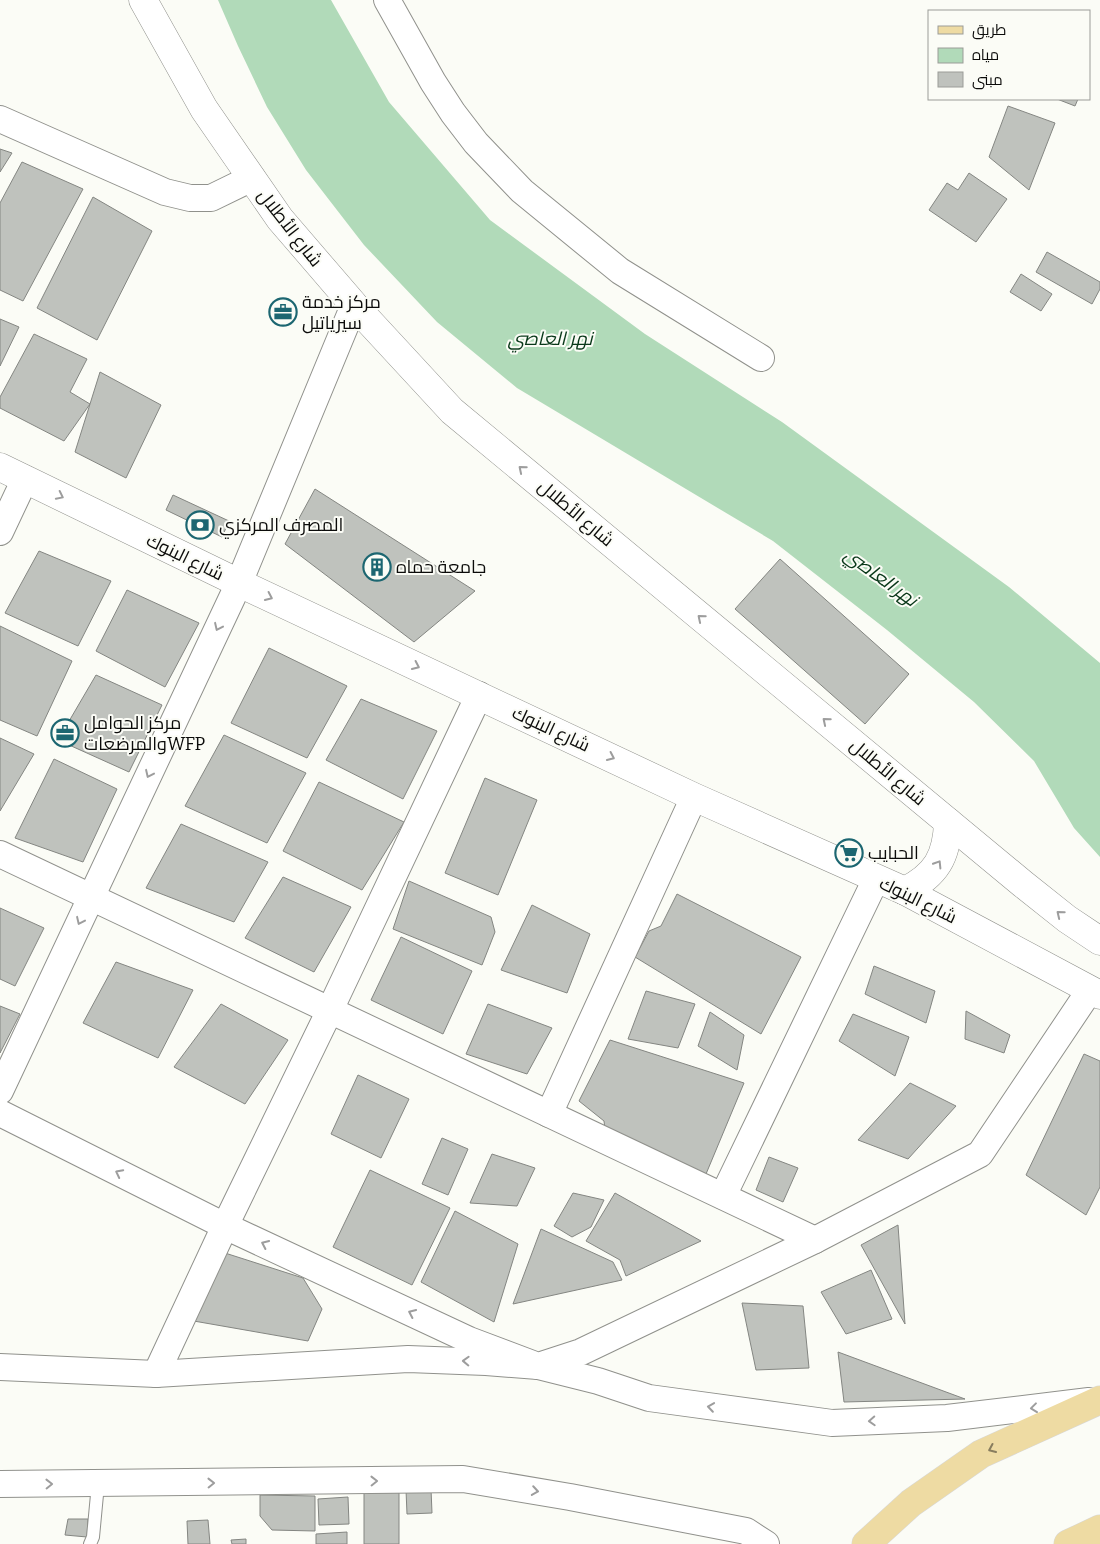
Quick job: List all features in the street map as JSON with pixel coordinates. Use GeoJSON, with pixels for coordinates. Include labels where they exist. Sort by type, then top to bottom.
{"type":"FeatureCollection","features":[{"type":"Feature","properties":{"kind":"main road","name":"شارع الأطلال"},"geometry":{"type":"LineString","coordinates":[[143,0],[204,109],[280,219],[354,306],[452,411],[948,822],[1067,919],[1100,941]]}},
{"type":"Feature","properties":{"kind":"main road","name":"شارع البنوك"},"geometry":{"type":"LineString","coordinates":[[0,467],[239,583],[694,797],[905,891],[1095,993]]}},
{"type":"Feature","properties":{"kind":"main road"},"geometry":{"type":"LineString","coordinates":[[905,891],[920,883],[933,871],[943,856],[948,839],[948,822]]}},
{"type":"Feature","properties":{"kind":"main road"},"geometry":{"type":"LineString","coordinates":[[866,1544],[911,1503],[981,1454],[1100,1400]]}},
{"type":"Feature","properties":{"kind":"main road"},"geometry":{"type":"LineString","coordinates":[[1068,1544],[1100,1529]]}},
{"type":"Feature","properties":{"kind":"street"},"geometry":{"type":"LineString","coordinates":[[387,0],[433,82],[453,113],[476,143],[522,191],[620,270],[761,358]]}},
{"type":"Feature","properties":{"kind":"street"},"geometry":{"type":"LineString","coordinates":[[0,119],[165,192],[190,198],[211,198],[252,178]]}},
{"type":"Feature","properties":{"kind":"street"},"geometry":{"type":"LineString","coordinates":[[0,1091],[239,583],[354,306]]}},
{"type":"Feature","properties":{"kind":"street"},"geometry":{"type":"LineString","coordinates":[[0,532],[25,479]]}},
{"type":"Feature","properties":{"kind":"street"},"geometry":{"type":"LineString","coordinates":[[156,1374],[479,695]]}},
{"type":"Feature","properties":{"kind":"street"},"geometry":{"type":"LineString","coordinates":[[549,1114],[694,797]]}},
{"type":"Feature","properties":{"kind":"street"},"geometry":{"type":"LineString","coordinates":[[0,854],[815,1240]]}},
{"type":"Feature","properties":{"kind":"street"},"geometry":{"type":"LineString","coordinates":[[723,1196],[876,879]]}},
{"type":"Feature","properties":{"kind":"street"},"geometry":{"type":"LineString","coordinates":[[0,1368],[156,1374],[408,1359],[538,1366],[581,1352],[815,1240],[980,1154],[1095,993]]}},
{"type":"Feature","properties":{"kind":"street"},"geometry":{"type":"LineString","coordinates":[[0,1113],[225,1226],[469,1340],[538,1366],[598,1381],[649,1398],[832,1423],[947,1418],[1100,1400]]}},
{"type":"Feature","properties":{"kind":"street"},"geometry":{"type":"LineString","coordinates":[[0,1484],[463,1480],[570,1497],[746,1531],[766,1544]]}},
{"type":"Feature","properties":{"kind":"lane"},"geometry":{"type":"LineString","coordinates":[[90,1544],[93,1537],[98,1484]]}},
{"type":"Feature","properties":{"kind":"water","name":"نهر العاصي"},"geometry":{"type":"Polygon","coordinates":[[[218,0],[331,0],[389,102],[490,220],[645,334],[782,422],[1009,587],[1100,663],[1100,857],[1074,828],[1034,761],[974,702],[887,630],[773,541],[517,388],[437,322],[364,245],[306,170],[267,107],[218,0]]]}},
{"type":"Feature","properties":{"kind":"building"},"geometry":{"type":"Polygon","coordinates":[[[1060,100],[1078,100],[1075,106],[1060,100]]]}},
{"type":"Feature","properties":{"kind":"building"},"geometry":{"type":"Polygon","coordinates":[[[1008,106],[1055,123],[1029,190],[989,157],[1008,106]]]}},
{"type":"Feature","properties":{"kind":"building"},"geometry":{"type":"Polygon","coordinates":[[[0,149],[12,153],[0,172],[0,149]]]}},
{"type":"Feature","properties":{"kind":"building"},"geometry":{"type":"Polygon","coordinates":[[[22,162],[83,189],[23,301],[0,290],[0,203],[22,162]]]}},
{"type":"Feature","properties":{"kind":"building"},"geometry":{"type":"Polygon","coordinates":[[[969,173],[1007,199],[976,242],[929,210],[947,183],[958,190],[969,173]]]}},
{"type":"Feature","properties":{"kind":"building"},"geometry":{"type":"Polygon","coordinates":[[[93,197],[152,231],[97,340],[37,308],[93,197]]]}},
{"type":"Feature","properties":{"kind":"building"},"geometry":{"type":"Polygon","coordinates":[[[1047,252],[1100,282],[1100,289],[1092,304],[1036,272],[1047,252]]]}},
{"type":"Feature","properties":{"kind":"building"},"geometry":{"type":"Polygon","coordinates":[[[1021,274],[1052,294],[1041,311],[1010,292],[1021,274]]]}},
{"type":"Feature","properties":{"kind":"building"},"geometry":{"type":"Polygon","coordinates":[[[0,319],[19,327],[0,366],[0,319]]]}},
{"type":"Feature","properties":{"kind":"building"},"geometry":{"type":"Polygon","coordinates":[[[34,334],[87,359],[70,392],[90,404],[64,441],[0,408],[0,397],[34,334]]]}},
{"type":"Feature","properties":{"kind":"building"},"geometry":{"type":"Polygon","coordinates":[[[100,372],[161,405],[126,478],[75,452],[100,372]]]}},
{"type":"Feature","properties":{"kind":"building","name":"جامعة حماه"},"geometry":{"type":"Polygon","coordinates":[[[315,489],[475,591],[414,642],[285,544],[315,489]]]}},
{"type":"Feature","properties":{"kind":"building"},"geometry":{"type":"Polygon","coordinates":[[[173,495],[229,521],[222,537],[166,510],[173,495]]]}},
{"type":"Feature","properties":{"kind":"building"},"geometry":{"type":"Polygon","coordinates":[[[39,551],[111,581],[78,646],[5,613],[39,551]]]}},
{"type":"Feature","properties":{"kind":"building"},"geometry":{"type":"Polygon","coordinates":[[[780,559],[909,674],[865,724],[735,609],[780,559]]]}},
{"type":"Feature","properties":{"kind":"building"},"geometry":{"type":"Polygon","coordinates":[[[127,590],[199,623],[165,687],[96,651],[127,590]]]}},
{"type":"Feature","properties":{"kind":"building"},"geometry":{"type":"Polygon","coordinates":[[[0,626],[72,661],[37,736],[0,720],[0,626]]]}},
{"type":"Feature","properties":{"kind":"building"},"geometry":{"type":"Polygon","coordinates":[[[269,648],[347,686],[307,758],[231,723],[269,648]]]}},
{"type":"Feature","properties":{"kind":"building"},"geometry":{"type":"Polygon","coordinates":[[[96,675],[162,705],[129,772],[58,740],[96,675]]]}},
{"type":"Feature","properties":{"kind":"building"},"geometry":{"type":"Polygon","coordinates":[[[361,699],[437,731],[403,799],[326,760],[361,699]]]}},
{"type":"Feature","properties":{"kind":"building"},"geometry":{"type":"Polygon","coordinates":[[[224,735],[306,773],[267,843],[185,806],[224,735]]]}},
{"type":"Feature","properties":{"kind":"building"},"geometry":{"type":"Polygon","coordinates":[[[0,738],[34,754],[0,811],[0,738]]]}},
{"type":"Feature","properties":{"kind":"building"},"geometry":{"type":"Polygon","coordinates":[[[54,759],[117,789],[83,862],[15,838],[54,759]]]}},
{"type":"Feature","properties":{"kind":"building"},"geometry":{"type":"Polygon","coordinates":[[[485,778],[537,800],[498,895],[445,873],[485,778]]]}},
{"type":"Feature","properties":{"kind":"building"},"geometry":{"type":"Polygon","coordinates":[[[319,782],[404,822],[362,890],[283,851],[319,782]]]}},
{"type":"Feature","properties":{"kind":"building"},"geometry":{"type":"Polygon","coordinates":[[[181,824],[268,862],[234,922],[146,888],[181,824]]]}},
{"type":"Feature","properties":{"kind":"building"},"geometry":{"type":"Polygon","coordinates":[[[283,877],[351,907],[314,972],[245,938],[283,877]]]}},
{"type":"Feature","properties":{"kind":"building"},"geometry":{"type":"Polygon","coordinates":[[[409,881],[491,917],[495,932],[482,965],[393,929],[409,881]]]}},
{"type":"Feature","properties":{"kind":"building"},"geometry":{"type":"Polygon","coordinates":[[[677,894],[801,957],[761,1034],[635,957],[649,931],[661,926],[677,894]]]}},
{"type":"Feature","properties":{"kind":"building"},"geometry":{"type":"Polygon","coordinates":[[[532,905],[590,934],[567,993],[501,970],[532,905]]]}},
{"type":"Feature","properties":{"kind":"building"},"geometry":{"type":"Polygon","coordinates":[[[0,908],[44,928],[15,986],[0,979],[0,908]]]}},
{"type":"Feature","properties":{"kind":"building"},"geometry":{"type":"Polygon","coordinates":[[[401,937],[472,971],[443,1034],[371,1000],[401,937]]]}},
{"type":"Feature","properties":{"kind":"building"},"geometry":{"type":"Polygon","coordinates":[[[116,962],[193,990],[158,1058],[83,1023],[116,962]]]}},
{"type":"Feature","properties":{"kind":"building"},"geometry":{"type":"Polygon","coordinates":[[[874,966],[935,991],[926,1023],[865,994],[874,966]]]}},
{"type":"Feature","properties":{"kind":"building"},"geometry":{"type":"Polygon","coordinates":[[[646,991],[695,1004],[678,1048],[628,1039],[646,991]]]}},
{"type":"Feature","properties":{"kind":"building"},"geometry":{"type":"Polygon","coordinates":[[[221,1004],[288,1040],[245,1104],[174,1067],[221,1004]]]}},
{"type":"Feature","properties":{"kind":"building"},"geometry":{"type":"Polygon","coordinates":[[[488,1004],[552,1028],[527,1074],[466,1054],[488,1004]]]}},
{"type":"Feature","properties":{"kind":"building"},"geometry":{"type":"Polygon","coordinates":[[[0,1006],[20,1014],[0,1053],[0,1006]]]}},
{"type":"Feature","properties":{"kind":"building"},"geometry":{"type":"Polygon","coordinates":[[[966,1011],[1010,1035],[1004,1053],[965,1039],[966,1011]]]}},
{"type":"Feature","properties":{"kind":"building"},"geometry":{"type":"Polygon","coordinates":[[[710,1012],[744,1035],[737,1070],[698,1046],[710,1012]]]}},
{"type":"Feature","properties":{"kind":"building"},"geometry":{"type":"Polygon","coordinates":[[[853,1014],[909,1037],[895,1076],[839,1041],[853,1014]]]}},
{"type":"Feature","properties":{"kind":"building"},"geometry":{"type":"Polygon","coordinates":[[[610,1040],[744,1083],[706,1174],[605,1129],[604,1121],[579,1101],[610,1040]]]}},
{"type":"Feature","properties":{"kind":"building"},"geometry":{"type":"Polygon","coordinates":[[[1084,1054],[1100,1061],[1100,1187],[1086,1215],[1026,1175],[1084,1054]]]}},
{"type":"Feature","properties":{"kind":"building"},"geometry":{"type":"Polygon","coordinates":[[[358,1075],[409,1099],[381,1158],[331,1134],[358,1075]]]}},
{"type":"Feature","properties":{"kind":"building"},"geometry":{"type":"Polygon","coordinates":[[[910,1083],[956,1106],[908,1159],[858,1140],[910,1083]]]}},
{"type":"Feature","properties":{"kind":"building"},"geometry":{"type":"Polygon","coordinates":[[[442,1138],[468,1149],[448,1195],[422,1184],[442,1138]]]}},
{"type":"Feature","properties":{"kind":"building"},"geometry":{"type":"Polygon","coordinates":[[[492,1154],[535,1168],[517,1206],[470,1203],[492,1154]]]}},
{"type":"Feature","properties":{"kind":"building"},"geometry":{"type":"Polygon","coordinates":[[[769,1157],[798,1168],[783,1202],[756,1190],[769,1157]]]}},
{"type":"Feature","properties":{"kind":"building"},"geometry":{"type":"Polygon","coordinates":[[[370,1170],[450,1208],[412,1285],[333,1247],[370,1170]]]}},
{"type":"Feature","properties":{"kind":"building"},"geometry":{"type":"Polygon","coordinates":[[[573,1193],[604,1200],[591,1227],[572,1237],[554,1226],[573,1193]]]}},
{"type":"Feature","properties":{"kind":"building"},"geometry":{"type":"Polygon","coordinates":[[[615,1193],[701,1241],[626,1276],[620,1260],[586,1241],[615,1193]]]}},
{"type":"Feature","properties":{"kind":"building"},"geometry":{"type":"Polygon","coordinates":[[[455,1211],[518,1244],[494,1322],[421,1282],[455,1211]]]}},
{"type":"Feature","properties":{"kind":"building"},"geometry":{"type":"Polygon","coordinates":[[[898,1225],[905,1324],[861,1245],[898,1225]]]}},
{"type":"Feature","properties":{"kind":"building"},"geometry":{"type":"Polygon","coordinates":[[[541,1229],[613,1262],[622,1280],[513,1304],[541,1229]]]}},
{"type":"Feature","properties":{"kind":"building"},"geometry":{"type":"Polygon","coordinates":[[[225,1253],[303,1278],[322,1309],[308,1341],[188,1320],[225,1253]]]}},
{"type":"Feature","properties":{"kind":"building"},"geometry":{"type":"Polygon","coordinates":[[[871,1270],[892,1319],[846,1334],[821,1292],[871,1270]]]}},
{"type":"Feature","properties":{"kind":"building"},"geometry":{"type":"Polygon","coordinates":[[[742,1303],[803,1306],[809,1368],[756,1370],[742,1303]]]}},
{"type":"Feature","properties":{"kind":"building"},"geometry":{"type":"Polygon","coordinates":[[[838,1352],[965,1399],[844,1402],[838,1352]]]}},
{"type":"Feature","properties":{"kind":"building"},"geometry":{"type":"Polygon","coordinates":[[[364,1489],[399,1490],[399,1544],[364,1544],[364,1489]]]}},
{"type":"Feature","properties":{"kind":"building"},"geometry":{"type":"Polygon","coordinates":[[[431,1489],[432,1513],[407,1514],[406,1490],[431,1489]]]}},
{"type":"Feature","properties":{"kind":"building"},"geometry":{"type":"Polygon","coordinates":[[[260,1495],[315,1496],[315,1531],[272,1530],[260,1516],[260,1495]]]}},
{"type":"Feature","properties":{"kind":"building"},"geometry":{"type":"Polygon","coordinates":[[[348,1497],[349,1524],[319,1525],[318,1499],[348,1497]]]}},
{"type":"Feature","properties":{"kind":"building"},"geometry":{"type":"Polygon","coordinates":[[[68,1519],[88,1519],[87,1537],[65,1535],[68,1519]]]}},
{"type":"Feature","properties":{"kind":"building"},"geometry":{"type":"Polygon","coordinates":[[[208,1520],[210,1544],[188,1544],[187,1521],[208,1520]]]}},
{"type":"Feature","properties":{"kind":"building"},"geometry":{"type":"Polygon","coordinates":[[[347,1532],[347,1544],[316,1544],[316,1534],[347,1532]]]}},
{"type":"Feature","properties":{"kind":"building"},"geometry":{"type":"Polygon","coordinates":[[[246,1539],[246,1544],[232,1544],[231,1540],[246,1539]]]}},
{"type":"Feature","properties":{"kind":"place","name":"مركز خدمة سيرياتيل"},"geometry":{"type":"Point","coordinates":[283,312]}},
{"type":"Feature","properties":{"kind":"place","name":"المصرف المركزي"},"geometry":{"type":"Point","coordinates":[200,525]}},
{"type":"Feature","properties":{"kind":"place","name":"جامعة حماه"},"geometry":{"type":"Point","coordinates":[377,567]}},
{"type":"Feature","properties":{"kind":"place","name":"مركز الحوامل والمرضعاتWFP"},"geometry":{"type":"Point","coordinates":[65,733]}},
{"type":"Feature","properties":{"kind":"place","name":"الحبايب"},"geometry":{"type":"Point","coordinates":[849,853]}}]}
